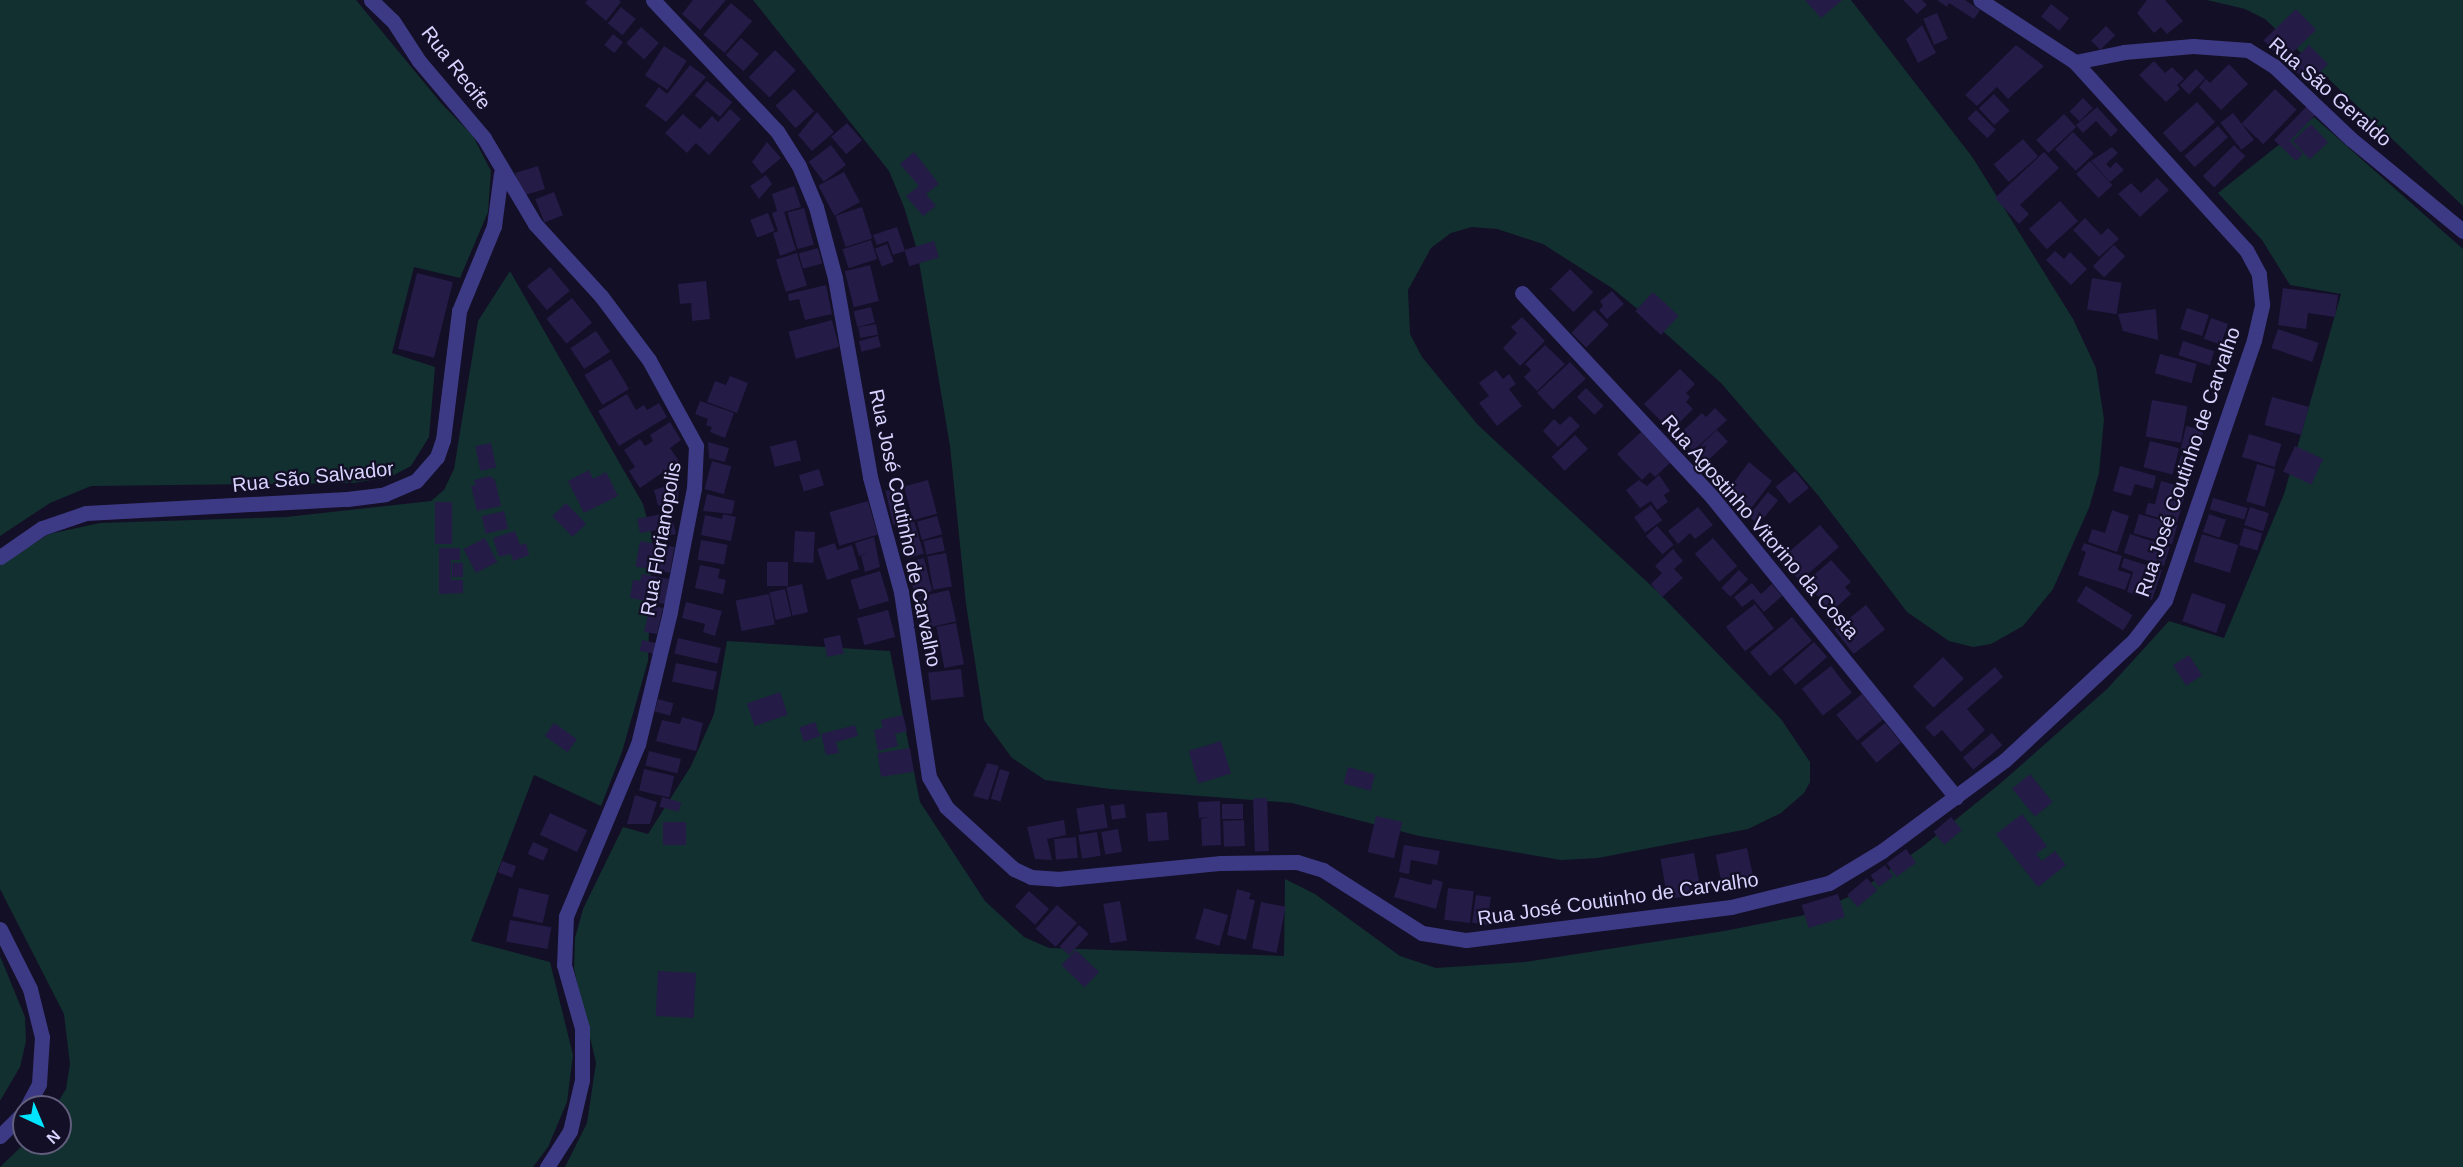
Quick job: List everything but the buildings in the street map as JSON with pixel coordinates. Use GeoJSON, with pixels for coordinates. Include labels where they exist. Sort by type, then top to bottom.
{"type":"FeatureCollection","features":[{"type":"Feature","properties":{"kind":"street","name":"Rua Recife"},"geometry":{"type":"LineString","coordinates":[[371,0],[393,21],[419,61],[474,124],[500,167]]}},
{"type":"Feature","properties":{"kind":"street","name":"Rua José Coutinho de Carvalho"},"geometry":{"type":"LineString","coordinates":[[653,0],[759,109],[788,147],[808,185],[835,278],[870,477],[901,592],[932,788],[955,817],[1014,869],[1031,877],[1057,879],[1221,863],[1297,862],[1323,870],[1422,933],[1484,940],[1731,907],[1821,886],[1861,866],[1956,797],[2077,695],[2160,610],[2259,322],[2262,285],[2252,258],[2075,62],[1980,0]]}},
{"type":"Feature","properties":{"kind":"street","name":"Rua São Geraldo"},"geometry":{"type":"LineString","coordinates":[[2075,62],[2124,52],[2193,46],[2248,50],[2274,66],[2351,139],[2463,231]]}},
{"type":"Feature","properties":{"kind":"street","name":"Rua São Salvador"},"geometry":{"type":"LineString","coordinates":[[0,557],[42,528],[86,513],[346,499],[385,494],[416,481],[437,458],[443,440],[459,311],[498,211],[500,167]]}},
{"type":"Feature","properties":{"kind":"street","name":"Rua Florianopolis"},"geometry":{"type":"LineString","coordinates":[[500,167],[535,224],[601,296],[649,360],[685,421],[697,454],[694,488],[657,671],[632,764],[569,906],[563,940],[564,965],[582,1028],[582,1080],[570,1131],[547,1167]]}},
{"type":"Feature","properties":{"kind":"street","name":"Rua Agostinho Vitorino da Costa"},"geometry":{"type":"LineString","coordinates":[[1522,293],[1712,497],[1956,797]]}},
{"type":"Feature","properties":{"kind":"street"},"geometry":{"type":"LineString","coordinates":[[0,929],[30,989],[42,1036],[39,1084],[33,1095]]}},
{"type":"Feature","properties":{"kind":"street"},"geometry":{"type":"LineString","coordinates":[[0,1136],[12,1124]]}},
{"type":"Feature","properties":{"kind":"green space"},"geometry":{"type":"Polygon","coordinates":[[[0,0],[356,0],[441,103],[473,136],[491,171],[488,212],[460,278],[414,267],[392,353],[435,367],[429,437],[411,466],[390,477],[353,483],[91,486],[50,503],[0,536],[0,0]]]}},
{"type":"Feature","properties":{"kind":"green space"},"geometry":{"type":"Polygon","coordinates":[[[753,0],[1851,0],[1973,158],[2073,319],[2096,368],[2104,419],[2099,473],[2089,508],[2053,589],[2023,626],[1991,644],[1973,647],[1949,641],[1907,612],[1817,494],[1721,383],[1646,316],[1612,288],[1543,244],[1497,229],[1472,227],[1451,233],[1431,248],[1408,290],[1410,334],[1422,357],[1478,425],[1659,593],[1781,719],[1810,762],[1810,782],[1804,793],[1781,813],[1748,829],[1598,858],[1561,860],[1419,836],[1292,803],[1110,789],[1045,780],[1012,758],[984,720],[966,604],[950,446],[917,250],[904,207],[889,171],[753,0]]]}},
{"type":"Feature","properties":{"kind":"green space"},"geometry":{"type":"Polygon","coordinates":[[[2207,0],[2463,0],[2463,206],[2265,19],[2245,9],[2207,0]]]}},
{"type":"Feature","properties":{"kind":"green space"},"geometry":{"type":"Polygon","coordinates":[[[2314,117],[2463,249],[2463,1167],[565,1167],[587,1123],[596,1063],[574,969],[575,938],[583,909],[623,827],[648,834],[691,766],[714,714],[727,641],[890,651],[920,802],[985,901],[1024,937],[1049,948],[1284,956],[1285,879],[1315,894],[1400,956],[1436,968],[1525,962],[1724,931],[1810,914],[1855,894],[1922,847],[2002,782],[2107,689],[2169,621],[2224,638],[2284,494],[2341,294],[2290,285],[2262,240],[2218,193],[2314,117]]]}},
{"type":"Feature","properties":{"kind":"green space"},"geometry":{"type":"Polygon","coordinates":[[[510,271],[643,504],[652,537],[648,661],[622,752],[601,806],[534,775],[471,941],[550,962],[573,1055],[567,1102],[548,1147],[533,1167],[0,1167],[12,1155],[72,1155],[72,1095],[62,1095],[66,1089],[70,1064],[64,1014],[0,889],[0,565],[49,534],[100,523],[286,517],[431,501],[444,490],[454,469],[478,321],[510,271]]]}},
{"type":"Feature","properties":{"kind":"green space"},"geometry":{"type":"Polygon","coordinates":[[[0,956],[25,1017],[26,1041],[20,1067],[0,1101],[0,956]]]}}]}
